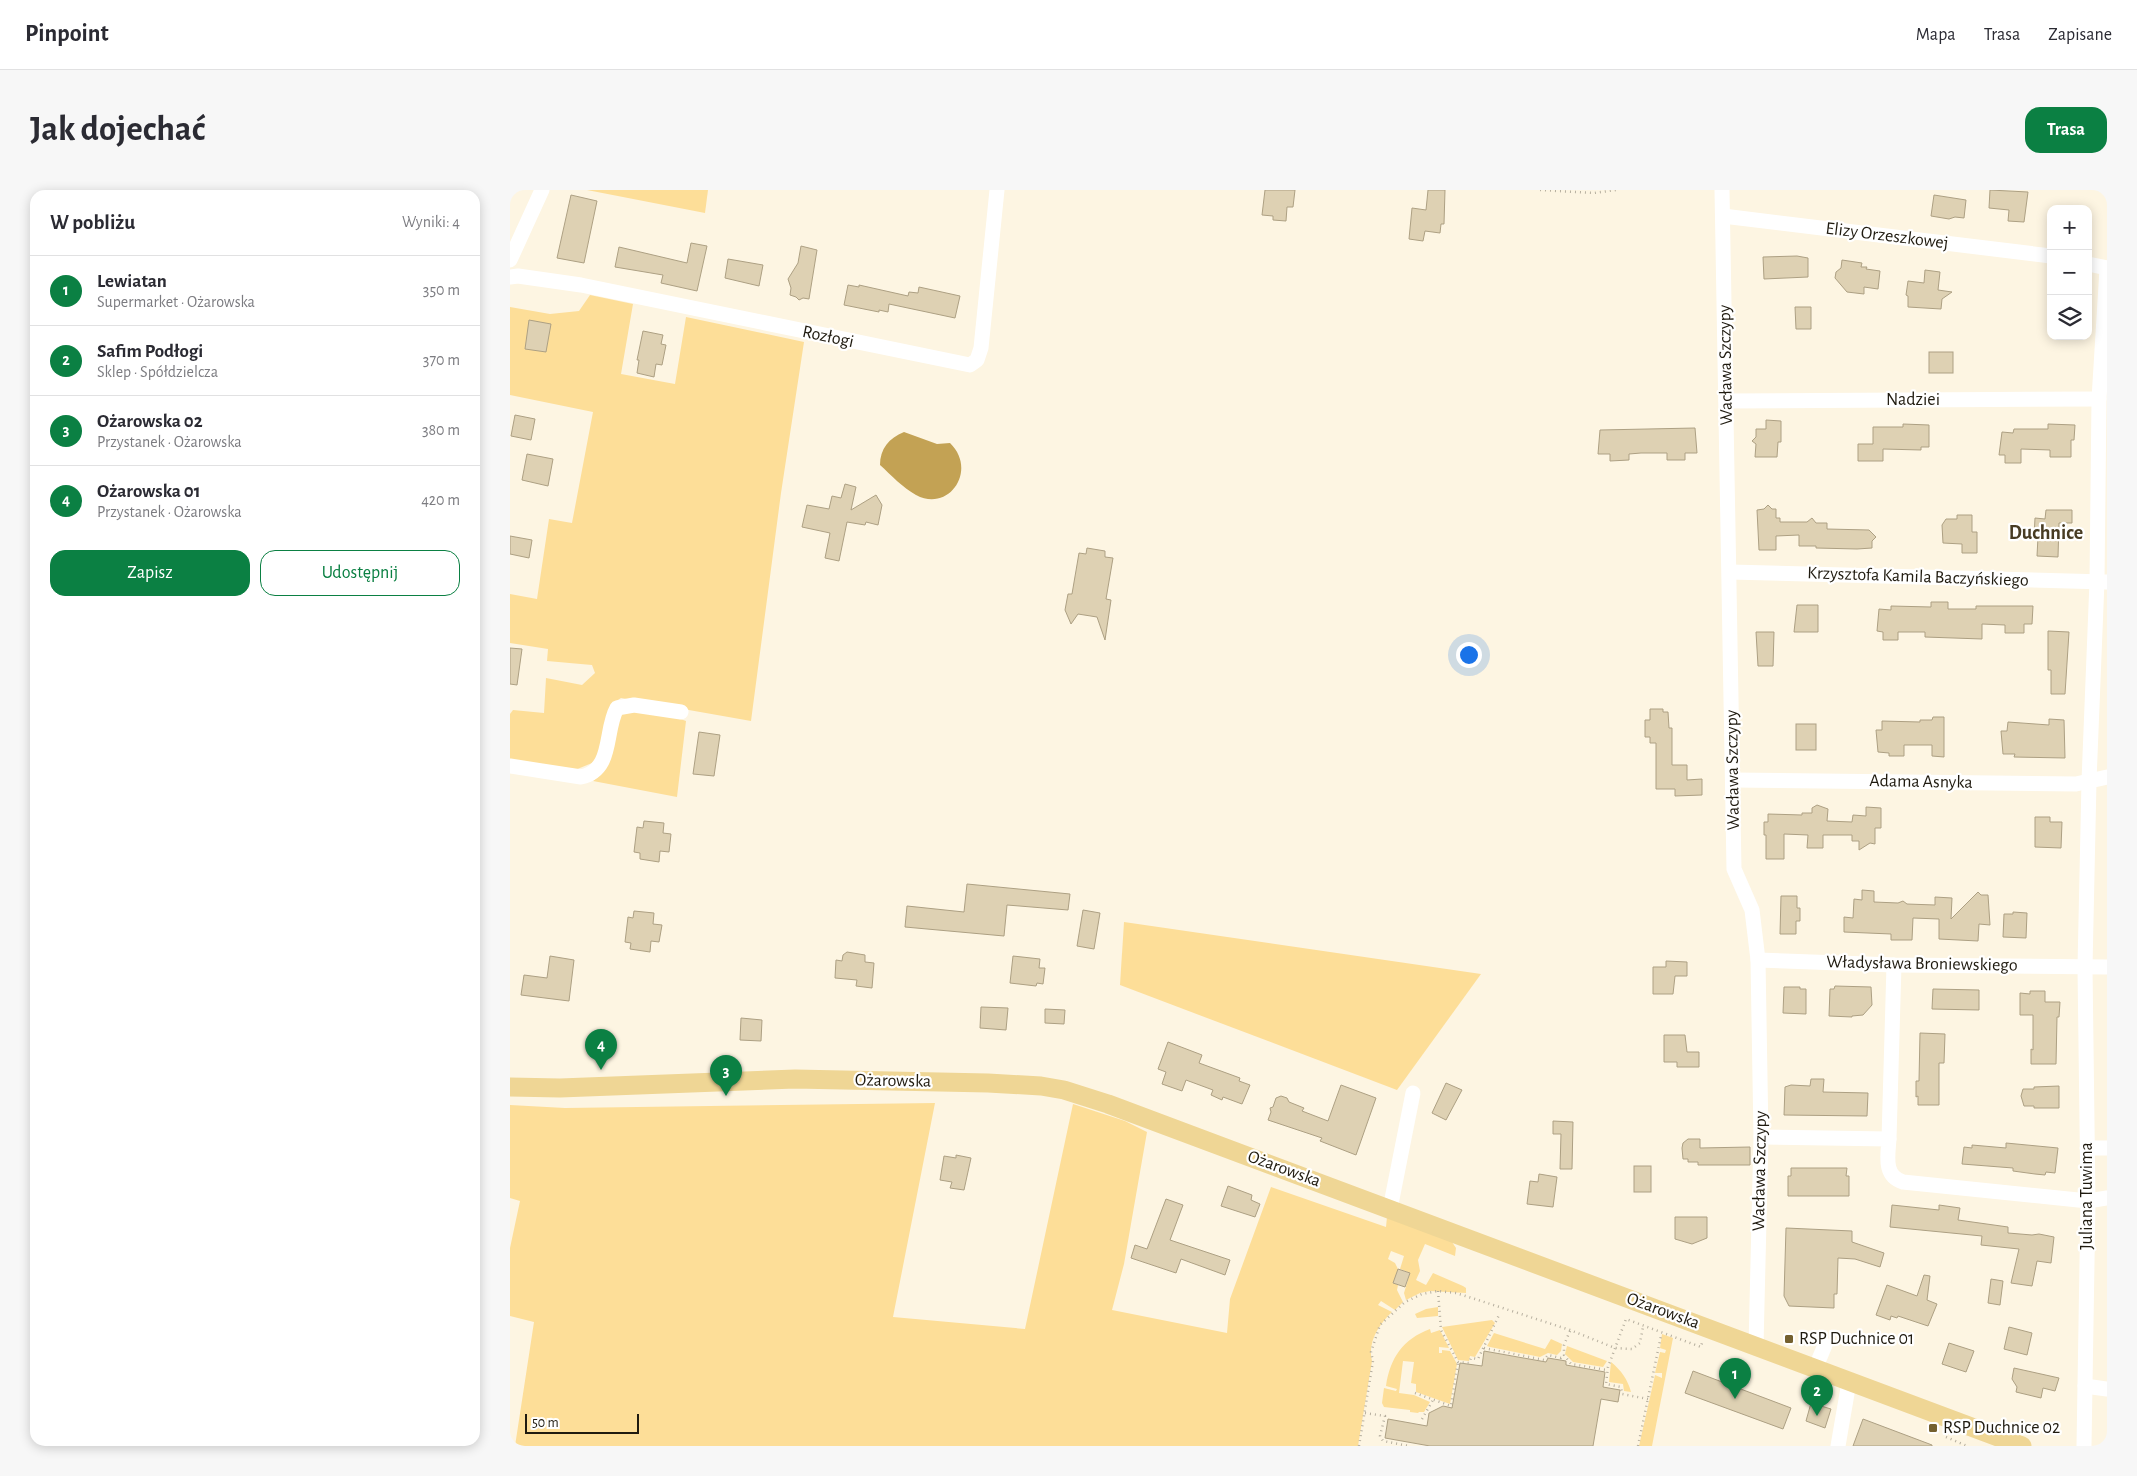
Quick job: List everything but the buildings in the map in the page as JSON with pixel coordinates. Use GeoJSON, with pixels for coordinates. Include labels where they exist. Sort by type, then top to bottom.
{"type":"FeatureCollection","features":[{"type":"Feature","properties":{"kind":"main road","name":"Ożarowska"},"geometry":{"type":"LineString","coordinates":[[510,1087],[560,1088],[795,1079],[988,1083],[1041,1086],[1064,1090],[1108,1104],[2022,1446]]}},
{"type":"Feature","properties":{"kind":"street"},"geometry":{"type":"LineString","coordinates":[[510,260],[542,190]]}},
{"type":"Feature","properties":{"kind":"street","name":"Rozłogi"},"geometry":{"type":"LineString","coordinates":[[510,277],[582,286],[970,365],[977,360],[980,348],[997,190]]}},
{"type":"Feature","properties":{"kind":"street","name":"Wacława Szczypy"},"geometry":{"type":"LineString","coordinates":[[1722,190],[1734,869],[1752,910],[1758,960],[1761,1137],[1756,1346]]}},
{"type":"Feature","properties":{"kind":"street","name":"Elizy Orzeszkowej"},"geometry":{"type":"LineString","coordinates":[[1723,216],[2047,256]]}},
{"type":"Feature","properties":{"kind":"street"},"geometry":{"type":"LineString","coordinates":[[2092,265],[2107,268]]}},
{"type":"Feature","properties":{"kind":"street","name":"Juliana Tuwima"},"geometry":{"type":"LineString","coordinates":[[2084,1446],[2088,1200],[2086,1148],[2086,967],[2090,781],[2102,581],[2099,399],[2107,268]]}},
{"type":"Feature","properties":{"kind":"street","name":"Nadziei"},"geometry":{"type":"LineString","coordinates":[[1726,400],[2099,399]]}},
{"type":"Feature","properties":{"kind":"street","name":"Krzysztofa Kamila Baczyńskiego"},"geometry":{"type":"LineString","coordinates":[[1730,572],[2102,581]]}},
{"type":"Feature","properties":{"kind":"street"},"geometry":{"type":"LineString","coordinates":[[510,766],[581,776],[590,775],[597,771],[604,761],[613,716],[617,708],[634,705],[681,712]]}},
{"type":"Feature","properties":{"kind":"street","name":"Adama Asnyka"},"geometry":{"type":"LineString","coordinates":[[1733,780],[2072,784],[2107,777]]}},
{"type":"Feature","properties":{"kind":"street","name":"Władysława Broniewskiego"},"geometry":{"type":"LineString","coordinates":[[1758,960],[1894,965],[2086,967]]}},
{"type":"Feature","properties":{"kind":"street"},"geometry":{"type":"LineString","coordinates":[[1894,965],[1887,1164],[1890,1173],[1897,1180],[1903,1182],[2088,1200],[2107,1198]]}},
{"type":"Feature","properties":{"kind":"street"},"geometry":{"type":"LineString","coordinates":[[2086,967],[2107,967]]}},
{"type":"Feature","properties":{"kind":"street"},"geometry":{"type":"LineString","coordinates":[[1390,1209],[1413,1093]]}},
{"type":"Feature","properties":{"kind":"street"},"geometry":{"type":"LineString","coordinates":[[1761,1137],[1888,1139]]}},
{"type":"Feature","properties":{"kind":"street"},"geometry":{"type":"LineString","coordinates":[[2086,1148],[2107,1148]]}},
{"type":"Feature","properties":{"kind":"street"},"geometry":{"type":"LineString","coordinates":[[1815,1369],[1825,1345]]}},
{"type":"Feature","properties":{"kind":"street"},"geometry":{"type":"LineString","coordinates":[[1838,1446],[1849,1382]]}},
{"type":"Feature","properties":{"kind":"street"},"geometry":{"type":"LineString","coordinates":[[2085,1386],[2107,1389]]}},
{"type":"Feature","properties":{"kind":"path"},"geometry":{"type":"LineString","coordinates":[[1540,190],[1594,193],[1616,190]]}},
{"type":"Feature","properties":{"kind":"path"},"geometry":{"type":"LineString","coordinates":[[1415,1393],[1451,1406],[1458,1362],[1441,1330],[1438,1292]]}},
{"type":"Feature","properties":{"kind":"path"},"geometry":{"type":"LineString","coordinates":[[1359,1446],[1373,1361],[1371,1352],[1380,1325],[1405,1302],[1422,1294],[1438,1292],[1456,1293],[1570,1330],[1614,1348],[1632,1349],[1640,1343],[1643,1327]]}},
{"type":"Feature","properties":{"kind":"path"},"geometry":{"type":"LineString","coordinates":[[1458,1362],[1470,1363],[1471,1358],[1478,1360],[1499,1315]]}},
{"type":"Feature","properties":{"kind":"path"},"geometry":{"type":"LineString","coordinates":[[1648,1398],[1622,1394],[1621,1387],[1606,1384],[1607,1370],[1626,1318],[1701,1346],[1702,1343],[1707,1346]]}},
{"type":"Feature","properties":{"kind":"path"},"geometry":{"type":"LineString","coordinates":[[1570,1330],[1564,1345],[1564,1355],[1571,1364],[1607,1370]]}},
{"type":"Feature","properties":{"kind":"path"},"geometry":{"type":"LineString","coordinates":[[1638,1446],[1661,1336]]}},
{"type":"Feature","properties":{"kind":"path"},"geometry":{"type":"LineString","coordinates":[[1484,1348],[1544,1360],[1548,1355],[1561,1358],[1564,1355]]}},
{"type":"Feature","properties":{"kind":"path"},"geometry":{"type":"LineString","coordinates":[[1422,1418],[1433,1400]]}},
{"type":"Feature","properties":{"kind":"path"},"geometry":{"type":"LineString","coordinates":[[1386,1412],[1380,1436],[1383,1442],[1409,1446]]}},
{"type":"Feature","properties":{"kind":"path"},"geometry":{"type":"LineString","coordinates":[[1365,1413],[1385,1416]]}},
{"type":"Feature","properties":{"kind":"shaded area"},"geometry":{"type":"Polygon","coordinates":[[[587,190],[708,190],[705,213],[587,190]]]}},
{"type":"Feature","properties":{"kind":"shaded area"},"geometry":{"type":"Polygon","coordinates":[[[590,295],[633,304],[621,374],[675,384],[686,317],[804,342],[781,493],[751,721],[621,698],[613,703],[597,758],[592,763],[575,770],[510,761],[510,714],[513,710],[544,713],[546,678],[582,685],[595,673],[592,665],[547,661],[548,649],[510,643],[510,594],[537,599],[549,519],[572,523],[593,412],[510,395],[510,307],[550,314],[579,311],[590,295]]]}},
{"type":"Feature","properties":{"kind":"shaded area"},"geometry":{"type":"Polygon","coordinates":[[[904,432],[937,444],[950,443],[958,454],[961,465],[960,476],[956,486],[949,494],[939,498],[928,499],[916,495],[880,465],[880,459],[886,445],[894,437],[904,432]]]}},
{"type":"Feature","properties":{"kind":"shaded area"},"geometry":{"type":"Polygon","coordinates":[[[648,711],[686,721],[677,797],[593,781],[605,766],[614,729],[623,713],[648,711]]]}},
{"type":"Feature","properties":{"kind":"shaded area"},"geometry":{"type":"Polygon","coordinates":[[[1124,922],[1481,974],[1397,1090],[1120,985],[1124,922]]]}},
{"type":"Feature","properties":{"kind":"shaded area"},"geometry":{"type":"Polygon","coordinates":[[[935,1103],[893,1317],[1025,1329],[1073,1104],[1125,1121],[1147,1132],[1124,1264],[1112,1310],[1227,1333],[1230,1299],[1271,1187],[1386,1227],[1387,1217],[1450,1239],[1456,1248],[1455,1256],[1425,1244],[1418,1260],[1420,1271],[1416,1280],[1426,1285],[1433,1273],[1463,1286],[1466,1288],[1466,1293],[1430,1291],[1420,1293],[1406,1300],[1404,1293],[1410,1273],[1400,1269],[1404,1256],[1391,1251],[1388,1259],[1395,1263],[1398,1269],[1393,1283],[1398,1285],[1397,1290],[1403,1302],[1395,1310],[1381,1301],[1378,1305],[1392,1312],[1375,1334],[1371,1347],[1372,1361],[1358,1446],[515,1446],[534,1322],[510,1316],[510,1248],[520,1201],[510,1198],[510,1105],[565,1108],[935,1103]]]}},
{"type":"Feature","properties":{"kind":"shaded area"},"geometry":{"type":"Polygon","coordinates":[[[1438,1307],[1438,1316],[1417,1318],[1415,1314],[1426,1309],[1438,1307]]]}},
{"type":"Feature","properties":{"kind":"shaded area"},"geometry":{"type":"Polygon","coordinates":[[[1492,1320],[1495,1323],[1475,1357],[1470,1356],[1469,1361],[1458,1360],[1442,1327],[1492,1320]]]}},
{"type":"Feature","properties":{"kind":"shaded area"},"geometry":{"type":"Polygon","coordinates":[[[1430,1329],[1431,1333],[1440,1330],[1449,1348],[1439,1347],[1439,1353],[1442,1353],[1442,1350],[1450,1351],[1457,1364],[1450,1404],[1416,1392],[1416,1384],[1411,1383],[1414,1362],[1403,1361],[1399,1393],[1414,1395],[1430,1402],[1424,1412],[1418,1413],[1410,1412],[1410,1410],[1384,1407],[1382,1403],[1384,1388],[1396,1391],[1397,1389],[1386,1386],[1391,1367],[1399,1351],[1412,1338],[1430,1329]]]}},
{"type":"Feature","properties":{"kind":"shaded area"},"geometry":{"type":"Polygon","coordinates":[[[1494,1333],[1545,1349],[1551,1339],[1562,1344],[1561,1351],[1557,1355],[1548,1353],[1540,1357],[1487,1346],[1494,1333]]]}},
{"type":"Feature","properties":{"kind":"shaded area"},"geometry":{"type":"Polygon","coordinates":[[[1662,1334],[1673,1338],[1652,1446],[1639,1446],[1655,1375],[1662,1378],[1662,1373],[1655,1373],[1660,1352],[1665,1353],[1666,1350],[1660,1348],[1662,1334]]]}},
{"type":"Feature","properties":{"kind":"shaded area"},"geometry":{"type":"Polygon","coordinates":[[[1567,1346],[1607,1361],[1603,1367],[1573,1362],[1565,1354],[1567,1346]]]}},
{"type":"Feature","properties":{"kind":"shaded area"},"geometry":{"type":"Polygon","coordinates":[[[1611,1362],[1624,1376],[1631,1392],[1624,1391],[1623,1384],[1609,1382],[1611,1362]]]}},
{"type":"Feature","properties":{"kind":"place","name":"Ożarowska 01"},"geometry":{"type":"Point","coordinates":[601,1070]}},
{"type":"Feature","properties":{"kind":"place","name":"Ożarowska 02"},"geometry":{"type":"Point","coordinates":[726,1096]}},
{"type":"Feature","properties":{"kind":"place","name":"RSP Duchnice 01"},"geometry":{"type":"Point","coordinates":[1789,1339]}},
{"type":"Feature","properties":{"kind":"place","name":"Lewiatan"},"geometry":{"type":"Point","coordinates":[1735,1399]}},
{"type":"Feature","properties":{"kind":"place","name":"Safim Podłogi"},"geometry":{"type":"Point","coordinates":[1817,1416]}},
{"type":"Feature","properties":{"kind":"place","name":"RSP Duchnice 02"},"geometry":{"type":"Point","coordinates":[1933,1428]}},
{"type":"Feature","properties":{"kind":"district","name":"Duchnice"},"geometry":{"type":"Point","coordinates":[2046,533]}}]}
